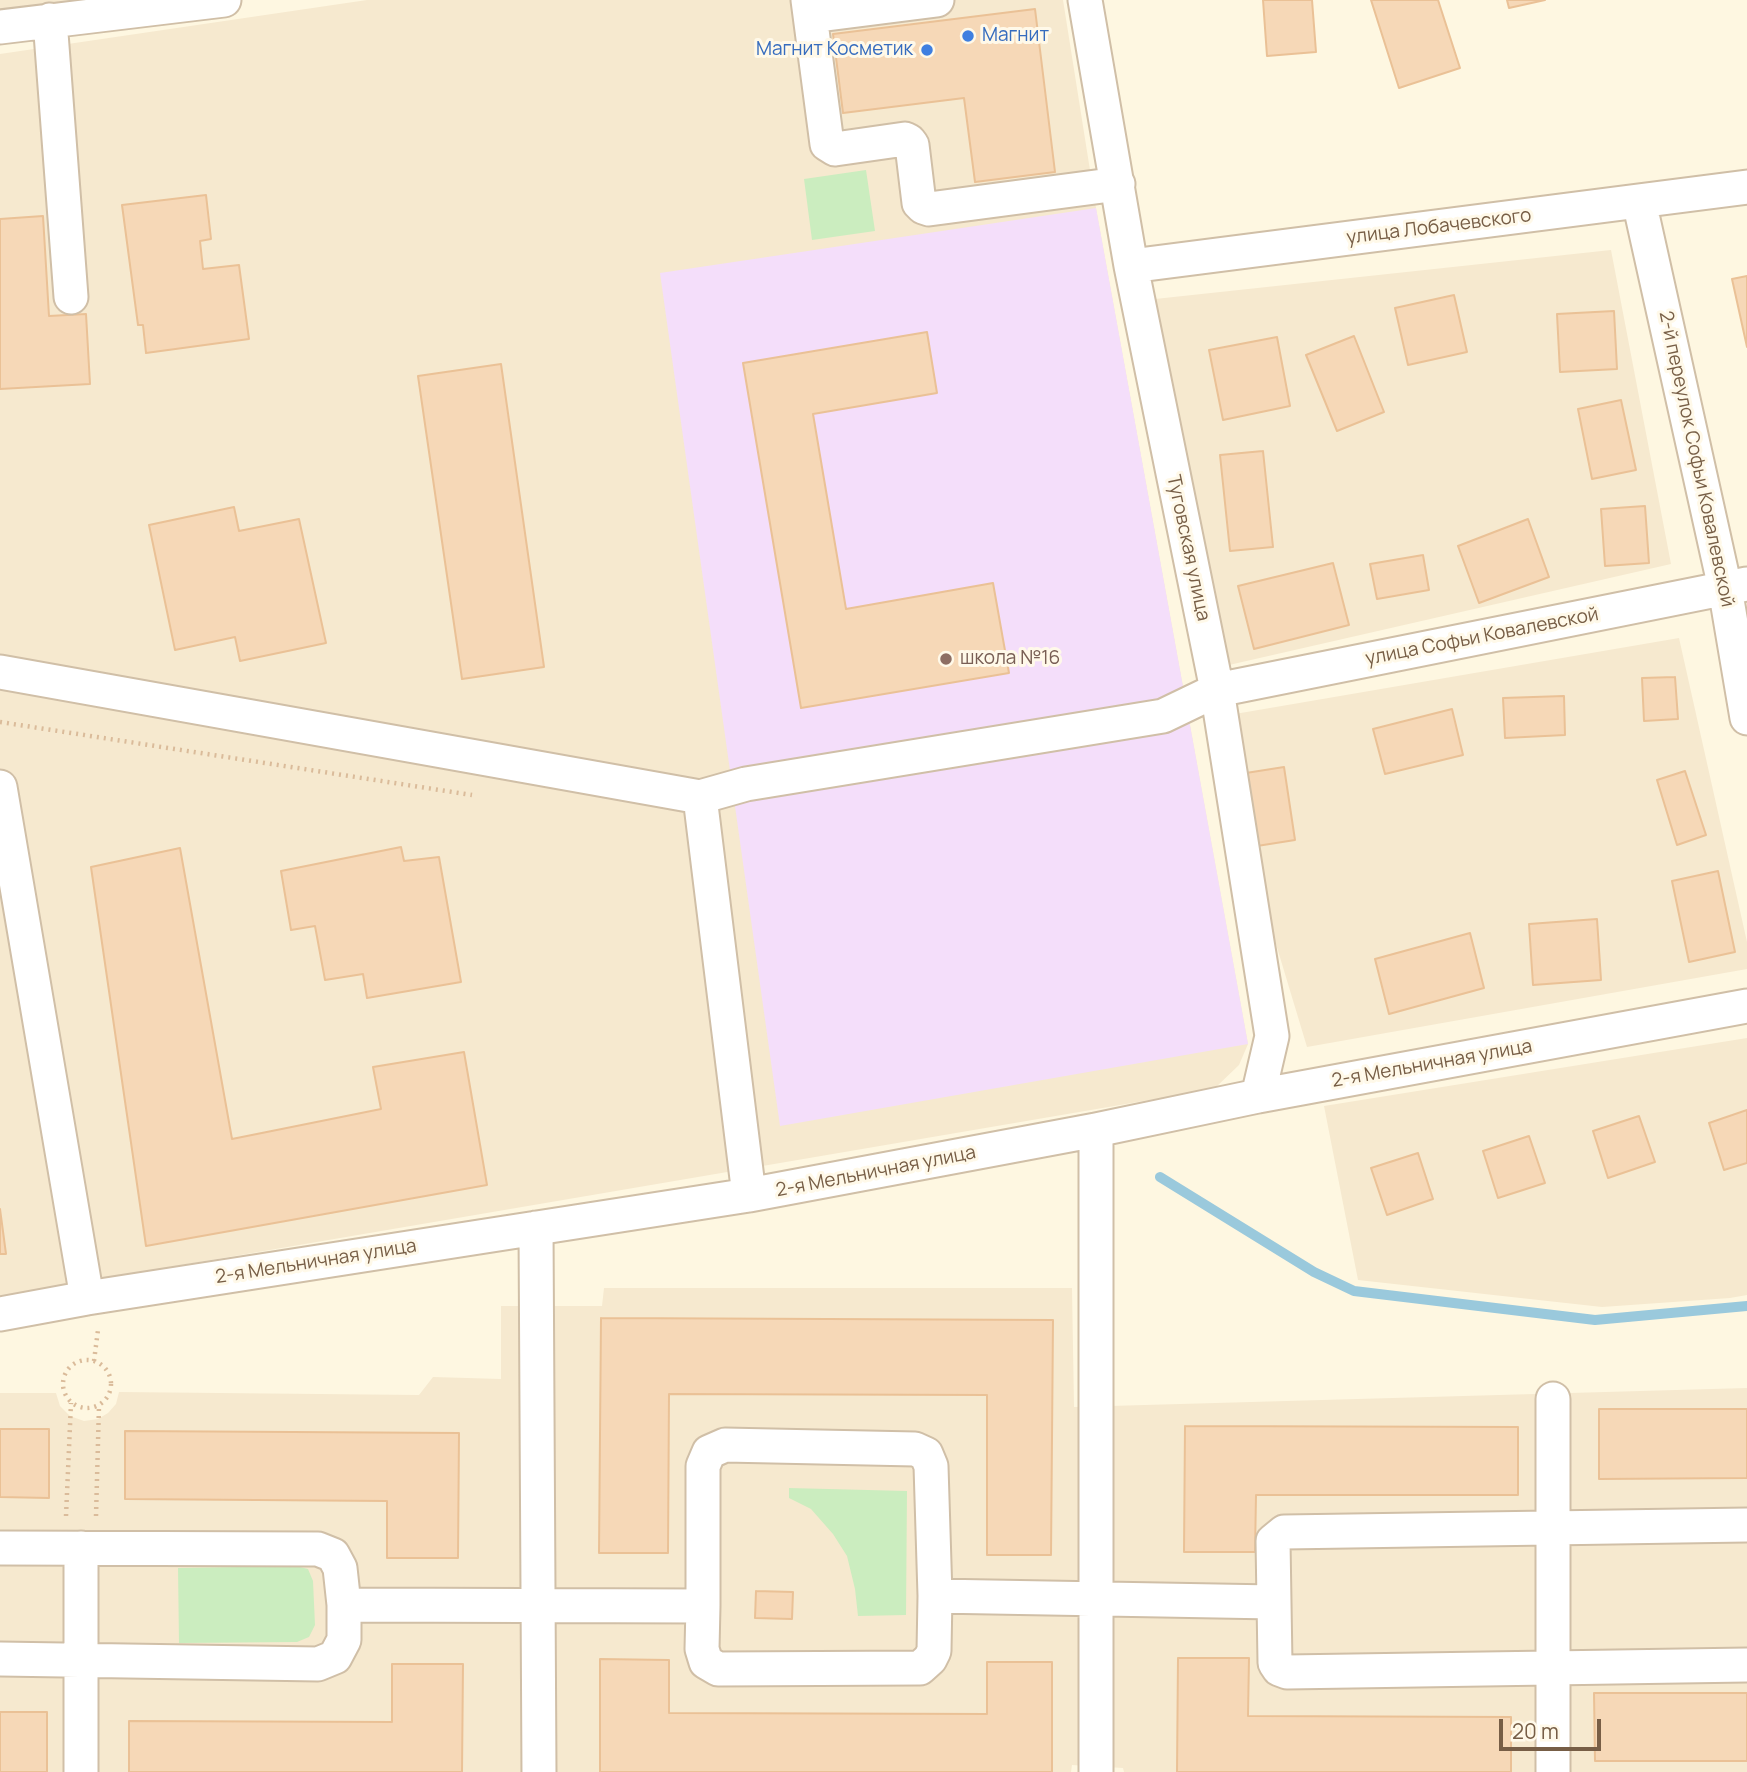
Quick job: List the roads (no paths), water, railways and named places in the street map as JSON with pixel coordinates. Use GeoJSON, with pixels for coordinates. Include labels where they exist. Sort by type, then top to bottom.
{"type":"FeatureCollection","features":[{"type":"Feature","properties":{"kind":"street"},"geometry":{"type":"LineString","coordinates":[[0,27],[50,20],[93,7],[224,0]]}},
{"type":"Feature","properties":{"kind":"street"},"geometry":{"type":"LineString","coordinates":[[937,0],[809,8],[827,144],[835,149],[905,139],[909,141],[912,145],[919,203],[929,209],[1118,184]]}},
{"type":"Feature","properties":{"kind":"street","name":"Туговская улица"},"geometry":{"type":"LineString","coordinates":[[1085,0],[1131,266],[1217,690],[1272,1036],[1258,1096]]}},
{"type":"Feature","properties":{"kind":"street"},"geometry":{"type":"LineString","coordinates":[[50,20],[71,297]]}},
{"type":"Feature","properties":{"kind":"street","name":"улица Лобачевского"},"geometry":{"type":"LineString","coordinates":[[1131,266],[1747,187]]}},
{"type":"Feature","properties":{"kind":"street","name":"2-й переулок Софьи Ковалевской"},"geometry":{"type":"LineString","coordinates":[[1639,201],[1736,586],[1747,718]]}},
{"type":"Feature","properties":{"kind":"street","name":"улица Софьи Ковалевской"},"geometry":{"type":"LineString","coordinates":[[700,797],[746,785],[1163,716],[1217,690],[1736,586]]}},
{"type":"Feature","properties":{"kind":"street"},"geometry":{"type":"LineString","coordinates":[[0,671],[700,797],[749,1195]]}},
{"type":"Feature","properties":{"kind":"street"},"geometry":{"type":"LineString","coordinates":[[0,787],[87,1298]]}},
{"type":"Feature","properties":{"kind":"street","name":"2-я Мельничная улица"},"geometry":{"type":"LineString","coordinates":[[0,1314],[87,1298],[749,1195],[1096,1130],[1258,1096],[1747,1006]]}},
{"type":"Feature","properties":{"kind":"street"},"geometry":{"type":"LineString","coordinates":[[1096,1130],[1096,1772]]}},
{"type":"Feature","properties":{"kind":"street"},"geometry":{"type":"LineString","coordinates":[[536,1228],[539,1772]]}},
{"type":"Feature","properties":{"kind":"street"},"geometry":{"type":"LineString","coordinates":[[1553,1399],[1553,1772]]}},
{"type":"Feature","properties":{"kind":"street"},"geometry":{"type":"LineString","coordinates":[[725,1445],[915,1449],[926,1454],[932,1466],[934,1651],[930,1660],[920,1668],[718,1669],[706,1662],[702,1649],[703,1606],[703,1466],[709,1451],[725,1445]]}},
{"type":"Feature","properties":{"kind":"street"},"geometry":{"type":"LineString","coordinates":[[1747,1525],[1284,1532],[1273,1541],[1275,1663],[1279,1669],[1287,1672],[1747,1665]]}},
{"type":"Feature","properties":{"kind":"street"},"geometry":{"type":"LineString","coordinates":[[0,1548],[318,1549],[333,1555],[340,1568],[344,1605],[344,1640],[335,1657],[318,1664],[0,1659]]}},
{"type":"Feature","properties":{"kind":"street"},"geometry":{"type":"LineString","coordinates":[[80,1548],[81,1772]]}},
{"type":"Feature","properties":{"kind":"street"},"geometry":{"type":"LineString","coordinates":[[935,1597],[1275,1602]]}},
{"type":"Feature","properties":{"kind":"street"},"geometry":{"type":"LineString","coordinates":[[344,1605],[703,1606]]}},
{"type":"Feature","properties":{"kind":"waterway"},"geometry":{"type":"LineString","coordinates":[[1160,1177],[1314,1272],[1354,1291],[1595,1320],[1747,1306]]}},
{"type":"Feature","properties":{"kind":"place","name":"Магнит"},"geometry":{"type":"Point","coordinates":[968,36]}},
{"type":"Feature","properties":{"kind":"place","name":"Магнит Косметик"},"geometry":{"type":"Point","coordinates":[927,50]}},
{"type":"Feature","properties":{"kind":"place","name":"школа №16"},"geometry":{"type":"Point","coordinates":[946,659]}}]}
